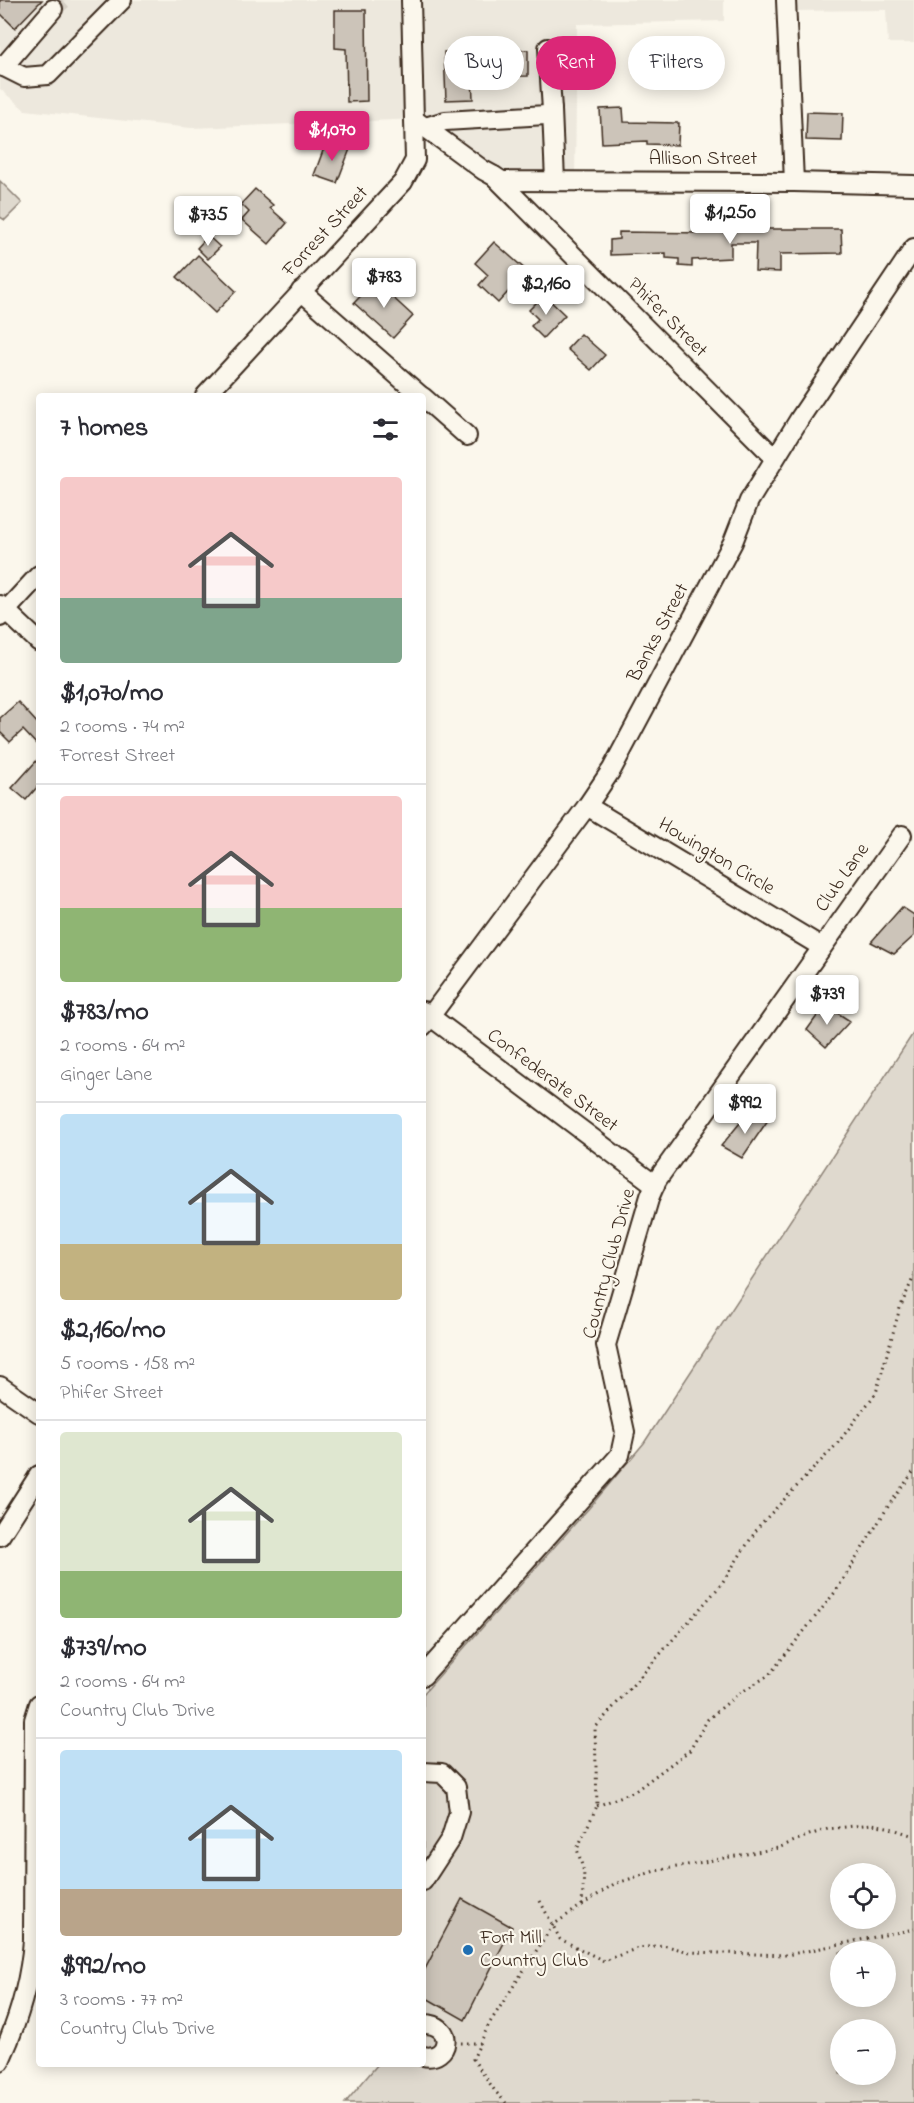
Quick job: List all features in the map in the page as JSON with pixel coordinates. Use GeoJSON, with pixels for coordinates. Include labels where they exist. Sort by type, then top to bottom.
{"type":"FeatureCollection","features":[{"type":"Feature","properties":{"kind":"street"},"geometry":{"type":"LineString","coordinates":[[51,7],[1,64],[24,77],[48,75],[122,0]]}},
{"type":"Feature","properties":{"kind":"street","name":"Forrest Street"},"geometry":{"type":"LineString","coordinates":[[208,393],[403,182],[415,160],[420,124],[411,0]]}},
{"type":"Feature","properties":{"kind":"street"},"geometry":{"type":"LineString","coordinates":[[786,0],[794,182]]}},
{"type":"Feature","properties":{"kind":"street"},"geometry":{"type":"LineString","coordinates":[[551,90],[555,181]]}},
{"type":"Feature","properties":{"kind":"street"},"geometry":{"type":"LineString","coordinates":[[420,124],[546,115],[552,110]]}},
{"type":"Feature","properties":{"kind":"street","name":"Phifer Street"},"geometry":{"type":"LineString","coordinates":[[420,124],[494,176],[775,458]]}},
{"type":"Feature","properties":{"kind":"street","name":"Allison Street"},"geometry":{"type":"LineString","coordinates":[[494,176],[502,181],[794,182],[914,185]]}},
{"type":"Feature","properties":{"kind":"street","name":"Banks Street"},"geometry":{"type":"LineString","coordinates":[[426,1018],[612,769],[733,542],[749,501],[843,352],[913,251]]}},
{"type":"Feature","properties":{"kind":"street"},"geometry":{"type":"LineString","coordinates":[[301,291],[417,393]]}},
{"type":"Feature","properties":{"kind":"street"},"geometry":{"type":"LineString","coordinates":[[426,400],[468,436]]}},
{"type":"Feature","properties":{"kind":"street"},"geometry":{"type":"LineString","coordinates":[[36,578],[2,611],[36,639]]}},
{"type":"Feature","properties":{"kind":"street","name":"Howington Circle"},"geometry":{"type":"LineString","coordinates":[[586,806],[822,947]]}},
{"type":"Feature","properties":{"kind":"street","name":"Club Lane"},"geometry":{"type":"LineString","coordinates":[[822,947],[902,835]]}},
{"type":"Feature","properties":{"kind":"street","name":"Country Club Drive"},"geometry":{"type":"LineString","coordinates":[[426,1673],[620,1455],[625,1432],[606,1345],[655,1185],[822,947]]}},
{"type":"Feature","properties":{"kind":"street","name":"Confederate Street"},"geometry":{"type":"LineString","coordinates":[[426,1020],[655,1185]]}},
{"type":"Feature","properties":{"kind":"street"},"geometry":{"type":"LineString","coordinates":[[0,1386],[36,1411]]}},
{"type":"Feature","properties":{"kind":"street"},"geometry":{"type":"LineString","coordinates":[[0,1536],[36,1480]]}},
{"type":"Feature","properties":{"kind":"street"},"geometry":{"type":"LineString","coordinates":[[0,2061],[11,2038],[35,1971],[33,1940],[34,1720],[36,1714]]}},
{"type":"Feature","properties":{"kind":"street"},"geometry":{"type":"LineString","coordinates":[[426,1772],[442,1773],[456,1787],[459,1812],[451,1838],[426,1876]]}},
{"type":"Feature","properties":{"kind":"street"},"geometry":{"type":"LineString","coordinates":[[426,2024],[440,2027],[445,2037],[444,2046],[439,2054],[426,2056]]}},
{"type":"Feature","properties":{"kind":"path"},"geometry":{"type":"LineString","coordinates":[[582,1905],[584,1872],[577,1849],[597,1806],[596,1728],[720,1586],[759,1526],[837,1444],[876,1393],[900,1308],[914,1276]]}},
{"type":"Feature","properties":{"kind":"path"},"geometry":{"type":"LineString","coordinates":[[597,1806],[635,1791],[690,1750],[708,1719],[737,1695],[769,1675],[836,1592],[889,1505],[914,1471]]}},
{"type":"Feature","properties":{"kind":"path"},"geometry":{"type":"LineString","coordinates":[[506,2103],[473,2059],[489,2024],[554,1925],[614,1884],[655,1870],[778,1848],[809,1834],[828,1829],[872,1824],[914,1836]]}},
{"type":"Feature","properties":{"kind":"path"},"geometry":{"type":"LineString","coordinates":[[540,1901],[560,1939],[604,1961],[638,1947],[663,1945],[690,1952],[787,1955],[914,1929]]}},
{"type":"Feature","properties":{"kind":"path"},"geometry":{"type":"LineString","coordinates":[[456,2043],[480,2043]]}},
{"type":"Feature","properties":{"kind":"shaded area"},"geometry":{"type":"Polygon","coordinates":[[[0,0],[724,0],[724,21],[577,24],[577,36],[536,36],[536,90],[576,90],[575,178],[504,177],[420,119],[191,128],[25,110],[0,89],[0,0]]]}},
{"type":"Feature","properties":{"kind":"shaded area"},"geometry":{"type":"Polygon","coordinates":[[[789,0],[914,0],[914,43],[888,43],[886,10],[789,11],[789,0]]]}},
{"type":"Feature","properties":{"kind":"shaded area"},"geometry":{"type":"Polygon","coordinates":[[[0,181],[22,203],[5,220],[0,217],[0,181]]]}},
{"type":"Feature","properties":{"kind":"shaded area"},"geometry":{"type":"Polygon","coordinates":[[[914,1032],[914,2103],[345,2103],[375,2067],[426,2067],[426,1691],[644,1443],[914,1032]]]}},
{"type":"Feature","properties":{"kind":"building"},"geometry":{"type":"Polygon","coordinates":[[[0,0],[42,0],[15,28],[0,13],[0,0]]]}},
{"type":"Feature","properties":{"kind":"building"},"geometry":{"type":"Polygon","coordinates":[[[335,10],[366,10],[367,101],[347,102],[346,49],[335,48],[335,10]]]}},
{"type":"Feature","properties":{"kind":"building"},"geometry":{"type":"Polygon","coordinates":[[[524,50],[528,50],[528,76],[524,76],[524,50]]]}},
{"type":"Feature","properties":{"kind":"building"},"geometry":{"type":"Polygon","coordinates":[[[446,90],[473,90],[473,99],[446,100],[446,90]]]}},
{"type":"Feature","properties":{"kind":"building"},"geometry":{"type":"Polygon","coordinates":[[[623,108],[624,122],[679,123],[678,145],[647,144],[647,141],[602,143],[600,109],[623,108]]]}},
{"type":"Feature","properties":{"kind":"building"},"geometry":{"type":"Polygon","coordinates":[[[807,112],[843,113],[842,141],[806,140],[807,112]]]}},
{"type":"Feature","properties":{"kind":"building"},"geometry":{"type":"Polygon","coordinates":[[[327,140],[350,149],[337,183],[314,175],[327,140]]]}},
{"type":"Feature","properties":{"kind":"building"},"geometry":{"type":"Polygon","coordinates":[[[255,189],[273,205],[270,208],[287,223],[269,244],[242,220],[249,212],[241,204],[255,189]]]}},
{"type":"Feature","properties":{"kind":"building"},"geometry":{"type":"Polygon","coordinates":[[[841,229],[842,253],[780,254],[780,272],[755,271],[756,243],[731,243],[731,258],[692,260],[692,267],[679,266],[679,259],[666,258],[666,253],[610,255],[610,240],[619,239],[619,232],[707,233],[706,231],[841,229]]]}},
{"type":"Feature","properties":{"kind":"building"},"geometry":{"type":"Polygon","coordinates":[[[208,236],[220,247],[208,259],[197,248],[208,236]]]}},
{"type":"Feature","properties":{"kind":"building"},"geometry":{"type":"Polygon","coordinates":[[[494,242],[527,271],[498,303],[479,285],[488,275],[475,263],[494,242]]]}},
{"type":"Feature","properties":{"kind":"building"},"geometry":{"type":"Polygon","coordinates":[[[198,255],[236,291],[215,313],[177,277],[198,255]]]}},
{"type":"Feature","properties":{"kind":"building"},"geometry":{"type":"Polygon","coordinates":[[[375,281],[413,316],[393,338],[354,303],[375,281]]]}},
{"type":"Feature","properties":{"kind":"building"},"geometry":{"type":"Polygon","coordinates":[[[544,295],[565,315],[543,338],[531,326],[538,319],[529,310],[544,295]]]}},
{"type":"Feature","properties":{"kind":"building"},"geometry":{"type":"Polygon","coordinates":[[[581,334],[605,355],[591,370],[567,349],[581,334]]]}},
{"type":"Feature","properties":{"kind":"building"},"geometry":{"type":"Polygon","coordinates":[[[18,702],[36,722],[36,744],[23,730],[10,742],[0,732],[0,718],[18,702]]]}},
{"type":"Feature","properties":{"kind":"building"},"geometry":{"type":"Polygon","coordinates":[[[36,761],[36,788],[26,800],[12,788],[36,761]]]}},
{"type":"Feature","properties":{"kind":"building"},"geometry":{"type":"Polygon","coordinates":[[[902,907],[914,915],[914,936],[894,954],[871,942],[902,907]]]}},
{"type":"Feature","properties":{"kind":"building"},"geometry":{"type":"Polygon","coordinates":[[[825,1005],[850,1021],[826,1047],[807,1030],[825,1005]]]}},
{"type":"Feature","properties":{"kind":"building"},"geometry":{"type":"Polygon","coordinates":[[[749,1112],[768,1120],[742,1158],[721,1146],[749,1112]]]}},
{"type":"Feature","properties":{"kind":"building","name":"Fort Mill Country Club"},"geometry":{"type":"Polygon","coordinates":[[[462,1899],[512,1927],[465,2020],[426,1998],[426,1967],[462,1899]]]}},
{"type":"Feature","properties":{"kind":"tunnel"},"geometry":{"type":"LineString","coordinates":[[53,9],[63,0]]}},
{"type":"Feature","properties":{"kind":"place","name":"Fort Mill Country Club"},"geometry":{"type":"Point","coordinates":[468,1950]}}]}
